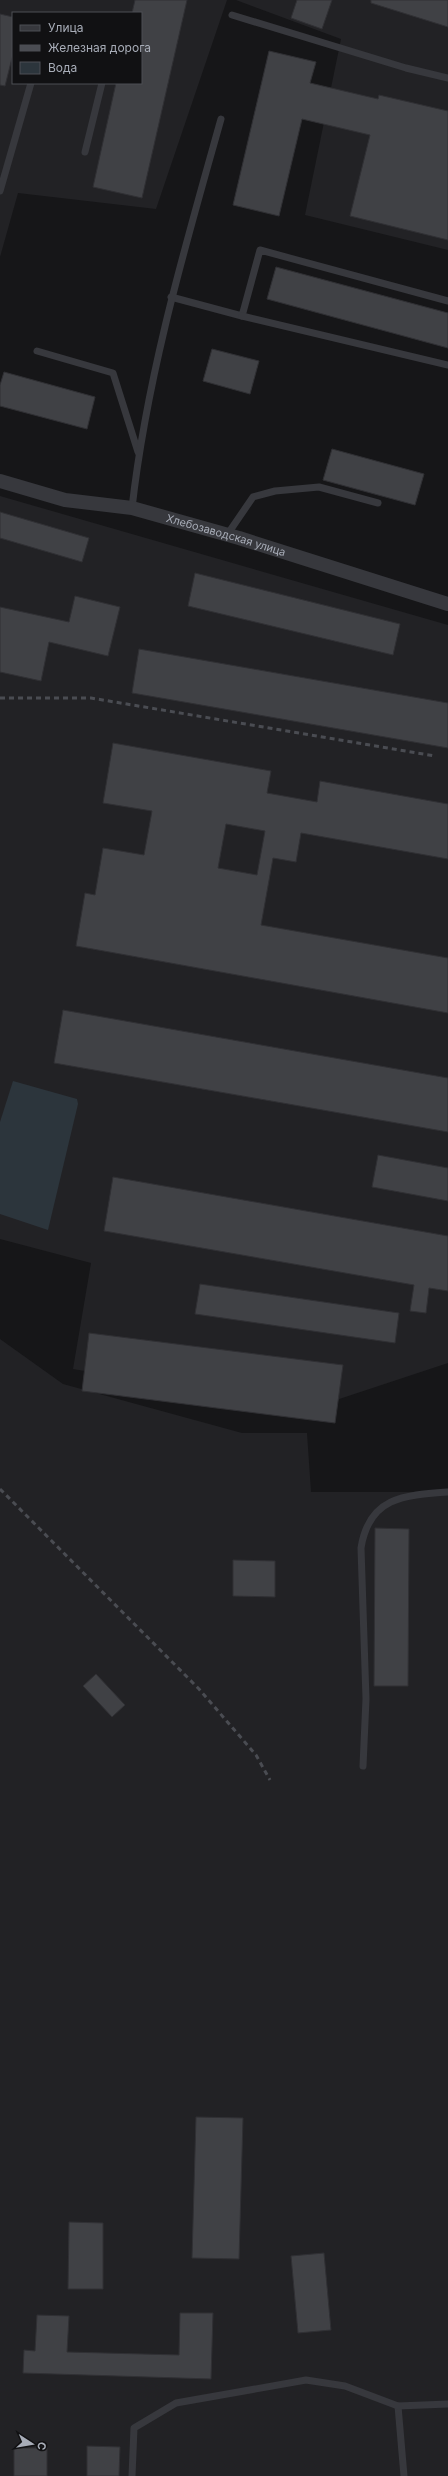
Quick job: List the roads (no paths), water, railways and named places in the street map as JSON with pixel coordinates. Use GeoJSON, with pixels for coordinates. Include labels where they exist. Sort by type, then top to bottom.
{"type":"FeatureCollection","features":[{"type":"Feature","properties":{"kind":"street","name":"Хлебозаводская улица"},"geometry":{"type":"LineString","coordinates":[[0,481],[65,500],[132,508],[227,534],[448,604]]}},
{"type":"Feature","properties":{"kind":"lane"},"geometry":{"type":"LineString","coordinates":[[232,15],[406,68],[448,78]]}},
{"type":"Feature","properties":{"kind":"lane"},"geometry":{"type":"LineString","coordinates":[[0,191],[31,84]]}},
{"type":"Feature","properties":{"kind":"lane"},"geometry":{"type":"LineString","coordinates":[[85,152],[102,84]]}},
{"type":"Feature","properties":{"kind":"lane"},"geometry":{"type":"LineString","coordinates":[[132,508],[138,452],[171,297],[221,119]]}},
{"type":"Feature","properties":{"kind":"lane"},"geometry":{"type":"LineString","coordinates":[[242,316],[260,250],[448,301]]}},
{"type":"Feature","properties":{"kind":"lane"},"geometry":{"type":"LineString","coordinates":[[171,297],[242,316],[448,365]]}},
{"type":"Feature","properties":{"kind":"lane"},"geometry":{"type":"LineString","coordinates":[[37,351],[114,373],[138,452]]}},
{"type":"Feature","properties":{"kind":"lane"},"geometry":{"type":"LineString","coordinates":[[227,534],[253,497],[275,491],[319,487],[378,503]]}},
{"type":"Feature","properties":{"kind":"lane"},"geometry":{"type":"LineString","coordinates":[[363,1766],[366,1699],[361,1548],[363,1532],[379,1508],[386,1502],[416,1494],[448,1492]]}},
{"type":"Feature","properties":{"kind":"lane"},"geometry":{"type":"LineString","coordinates":[[132,2476],[134,2428],[176,2403],[306,2380],[345,2386],[398,2406],[448,2404]]}},
{"type":"Feature","properties":{"kind":"lane"},"geometry":{"type":"LineString","coordinates":[[398,2406],[404,2476]]}},
{"type":"Feature","properties":{"kind":"water"},"geometry":{"type":"Polygon","coordinates":[[[13,1081],[77,1099],[78,1104],[48,1230],[0,1214],[0,1122],[13,1081]]]}},
{"type":"Feature","properties":{"kind":"railway"},"geometry":{"type":"LineString","coordinates":[[0,698],[91,698],[435,756]]}},
{"type":"Feature","properties":{"kind":"railway"},"geometry":{"type":"LineString","coordinates":[[0,1489],[199,1689],[256,1755],[270,1780]]}}]}
